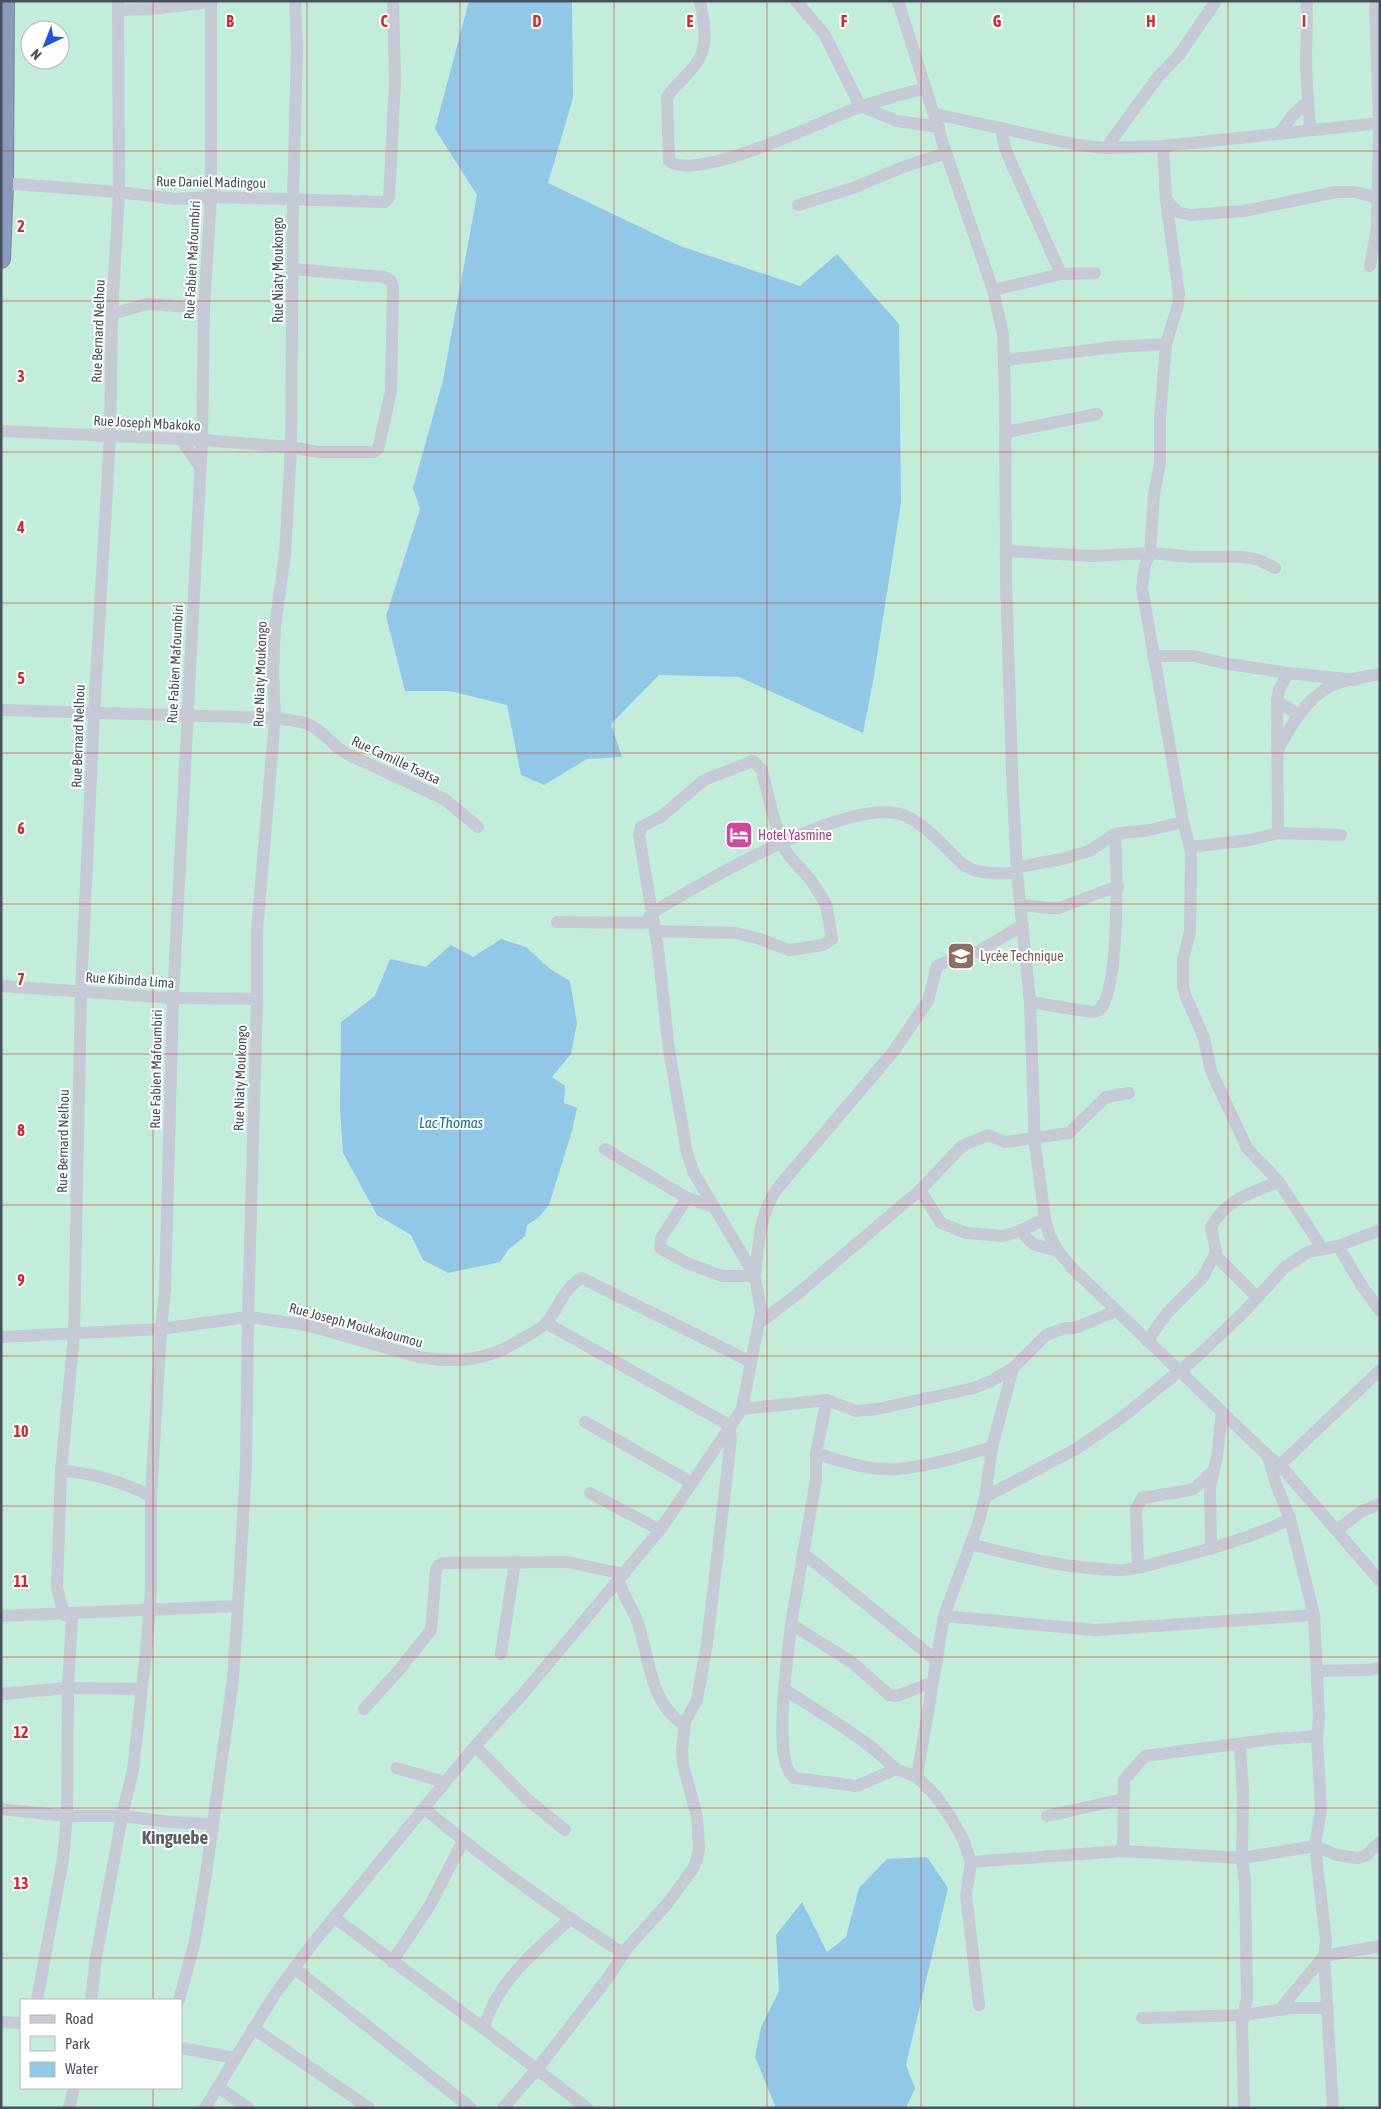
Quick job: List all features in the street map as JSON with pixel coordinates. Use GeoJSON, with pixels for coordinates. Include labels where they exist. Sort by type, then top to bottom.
{"type":"FeatureCollection","features":[{"type":"Feature","properties":{"kind":"highway"},"geometry":{"type":"LineString","coordinates":[[1,259],[4,1]]}},
{"type":"Feature","properties":{"kind":"street","name":"Rue Niaty Moukongo"},"geometry":{"type":"LineString","coordinates":[[179,1999],[196,1941],[233,1679],[238,1606],[246,1465],[258,922],[275,718],[273,672],[275,626],[285,555],[291,447],[293,199],[297,49],[295,1]]}},
{"type":"Feature","properties":{"kind":"street","name":"Rue Daniel Madingou"},"geometry":{"type":"LineString","coordinates":[[3,183],[119,192],[175,199],[210,196],[385,202],[389,198],[395,81],[393,1]]}},
{"type":"Feature","properties":{"kind":"street"},"geometry":{"type":"LineString","coordinates":[[700,1],[705,44],[702,53],[696,64],[667,97],[669,161],[672,163],[704,164],[729,159],[860,106],[926,88]]}},
{"type":"Feature","properties":{"kind":"street"},"geometry":{"type":"LineString","coordinates":[[796,1],[825,35],[860,106],[897,121],[939,127]]}},
{"type":"Feature","properties":{"kind":"street"},"geometry":{"type":"LineString","coordinates":[[898,1],[946,153],[993,290],[1002,334],[1005,360],[1006,551],[1012,762],[1018,870],[1030,1002],[1034,1138],[1045,1219],[1049,1234],[1058,1251],[1116,1311],[1268,1456],[1280,1465],[1380,1581]]}},
{"type":"Feature","properties":{"kind":"street"},"geometry":{"type":"LineString","coordinates":[[1106,148],[1157,78],[1179,55],[1216,1]]}},
{"type":"Feature","properties":{"kind":"street"},"geometry":{"type":"LineString","coordinates":[[1306,1],[1306,68],[1310,130]]}},
{"type":"Feature","properties":{"kind":"street"},"geometry":{"type":"LineString","coordinates":[[1370,266],[1379,229],[1379,124],[1375,1]]}},
{"type":"Feature","properties":{"kind":"street"},"geometry":{"type":"LineString","coordinates":[[118,5],[152,9],[211,2]]}},
{"type":"Feature","properties":{"kind":"street","name":"Rue Fabien Mafoumbiri"},"geometry":{"type":"LineString","coordinates":[[90,1999],[122,1816],[133,1770],[152,1567],[151,1496],[160,1329],[165,1290],[173,998],[202,440],[204,308],[210,196],[211,2]]}},
{"type":"Feature","properties":{"kind":"street","name":"Rue Bernard Nelhou"},"geometry":{"type":"LineString","coordinates":[[37,1999],[63,1859],[68,1816],[68,1615],[57,1588],[61,1471],[74,1334],[81,991],[94,713],[110,436],[112,314],[119,192],[118,5]]}},
{"type":"Feature","properties":{"kind":"street"},"geometry":{"type":"LineString","coordinates":[[1279,134],[1300,107],[1308,101]]}},
{"type":"Feature","properties":{"kind":"street"},"geometry":{"type":"LineString","coordinates":[[935,114],[1078,145],[1106,148],[1163,146],[1379,124]]}},
{"type":"Feature","properties":{"kind":"street"},"geometry":{"type":"LineString","coordinates":[[1001,128],[1009,158],[1061,274]]}},
{"type":"Feature","properties":{"kind":"street"},"geometry":{"type":"LineString","coordinates":[[1163,146],[1166,200],[1179,294],[1178,305],[1166,344],[1160,418],[1160,462],[1154,495],[1150,553],[1145,565],[1142,588],[1183,822],[1190,847],[1191,921],[1183,960],[1183,987],[1204,1038],[1212,1071],[1251,1153],[1278,1182],[1322,1248]]}},
{"type":"Feature","properties":{"kind":"street"},"geometry":{"type":"LineString","coordinates":[[798,205],[853,188],[903,167],[946,153]]}},
{"type":"Feature","properties":{"kind":"street"},"geometry":{"type":"LineString","coordinates":[[1166,200],[1178,212],[1190,215],[1244,210],[1336,192],[1355,192],[1378,198]]}},
{"type":"Feature","properties":{"kind":"street","name":"Rue Joseph Mbakoko"},"geometry":{"type":"LineString","coordinates":[[1,431],[202,440],[291,447],[318,452],[374,452],[378,449],[391,391],[393,286],[391,281],[384,277],[293,269]]}},
{"type":"Feature","properties":{"kind":"street"},"geometry":{"type":"LineString","coordinates":[[993,290],[1061,274],[1095,273]]}},
{"type":"Feature","properties":{"kind":"street"},"geometry":{"type":"LineString","coordinates":[[112,314],[147,304],[204,308]]}},
{"type":"Feature","properties":{"kind":"street"},"geometry":{"type":"LineString","coordinates":[[1005,360],[1114,346],[1166,344]]}},
{"type":"Feature","properties":{"kind":"street"},"geometry":{"type":"LineString","coordinates":[[1006,432],[1097,414]]}},
{"type":"Feature","properties":{"kind":"street"},"geometry":{"type":"LineString","coordinates":[[181,439],[200,467]]}},
{"type":"Feature","properties":{"kind":"street"},"geometry":{"type":"LineString","coordinates":[[1006,551],[1092,556],[1150,553],[1193,557],[1245,557],[1259,560],[1274,568]]}},
{"type":"Feature","properties":{"kind":"street"},"geometry":{"type":"LineString","coordinates":[[1154,656],[1194,656],[1223,663],[1288,673],[1356,680]]}},
{"type":"Feature","properties":{"kind":"street"},"geometry":{"type":"LineString","coordinates":[[1278,834],[1277,701],[1279,690],[1288,673]]}},
{"type":"Feature","properties":{"kind":"street"},"geometry":{"type":"LineString","coordinates":[[1277,751],[1299,715],[1316,697],[1331,686],[1380,674]]}},
{"type":"Feature","properties":{"kind":"street"},"geometry":{"type":"LineString","coordinates":[[1277,701],[1299,715]]}},
{"type":"Feature","properties":{"kind":"street","name":"Rue Camille Tsatsa"},"geometry":{"type":"LineString","coordinates":[[1,710],[275,718],[307,724],[320,732],[336,748],[444,799],[478,827]]}},
{"type":"Feature","properties":{"kind":"street"},"geometry":{"type":"LineString","coordinates":[[656,931],[735,934],[757,938],[788,950],[828,943],[832,939],[826,904],[782,844],[760,766],[753,761],[704,780],[662,816],[640,827],[639,839],[656,931],[668,1044],[687,1153],[694,1173],[755,1276]]}},
{"type":"Feature","properties":{"kind":"street"},"geometry":{"type":"LineString","coordinates":[[558,922],[646,923],[652,913],[741,863],[847,818],[882,812],[892,812],[912,820],[965,866],[974,871],[984,873],[1018,870],[1062,859],[1089,851],[1115,834],[1150,830],[1183,822]]}},
{"type":"Feature","properties":{"kind":"street"},"geometry":{"type":"LineString","coordinates":[[1030,1002],[1091,1012],[1100,1010],[1109,986],[1118,886],[1115,834]]}},
{"type":"Feature","properties":{"kind":"street"},"geometry":{"type":"LineString","coordinates":[[1190,847],[1250,840],[1278,834],[1341,836]]}},
{"type":"Feature","properties":{"kind":"street"},"geometry":{"type":"LineString","coordinates":[[1022,905],[1059,908],[1118,886]]}},
{"type":"Feature","properties":{"kind":"street"},"geometry":{"type":"LineString","coordinates":[[205,2108],[253,2028],[294,1968],[475,1746],[621,1578],[660,1530],[742,1409],[759,1323],[760,1303],[755,1276],[762,1218],[776,1190],[893,1052],[928,1001],[937,966],[956,957],[979,951],[1023,925]]}},
{"type":"Feature","properties":{"kind":"street","name":"Rue Kibinda Lima"},"geometry":{"type":"LineString","coordinates":[[1,986],[173,998],[257,1000]]}},
{"type":"Feature","properties":{"kind":"street"},"geometry":{"type":"LineString","coordinates":[[759,1323],[795,1296],[920,1190],[962,1146],[988,1135],[1005,1142],[1069,1133],[1106,1097],[1129,1092]]}},
{"type":"Feature","properties":{"kind":"street"},"geometry":{"type":"LineString","coordinates":[[605,1149],[687,1198],[714,1207]]}},
{"type":"Feature","properties":{"kind":"street"},"geometry":{"type":"LineString","coordinates":[[1147,1341],[1168,1312],[1203,1277],[1217,1249],[1210,1227],[1221,1212],[1240,1198],[1278,1182]]}},
{"type":"Feature","properties":{"kind":"street"},"geometry":{"type":"LineString","coordinates":[[920,1190],[938,1219],[945,1226],[966,1233],[1003,1236],[1020,1231],[1045,1219]]}},
{"type":"Feature","properties":{"kind":"street"},"geometry":{"type":"LineString","coordinates":[[687,1198],[662,1238],[660,1248],[687,1263],[722,1276],[755,1276]]}},
{"type":"Feature","properties":{"kind":"street"},"geometry":{"type":"LineString","coordinates":[[986,1497],[1076,1449],[1120,1419],[1180,1372],[1238,1318],[1285,1267],[1308,1252],[1338,1246],[1380,1230]]}},
{"type":"Feature","properties":{"kind":"street"},"geometry":{"type":"LineString","coordinates":[[1020,1231],[1033,1244],[1058,1251]]}},
{"type":"Feature","properties":{"kind":"street"},"geometry":{"type":"LineString","coordinates":[[1338,1246],[1380,1312]]}},
{"type":"Feature","properties":{"kind":"street"},"geometry":{"type":"LineString","coordinates":[[1215,1255],[1257,1297]]}},
{"type":"Feature","properties":{"kind":"street"},"geometry":{"type":"LineString","coordinates":[[729,1426],[546,1324],[569,1287],[582,1278],[751,1362]]}},
{"type":"Feature","properties":{"kind":"street"},"geometry":{"type":"LineString","coordinates":[[742,1409],[827,1400],[856,1411],[877,1409],[974,1388],[991,1381],[1013,1368],[1046,1335],[1065,1328],[1075,1328],[1116,1311]]}},
{"type":"Feature","properties":{"kind":"street","name":"Rue Joseph Moukakoumou"},"geometry":{"type":"LineString","coordinates":[[1,1337],[160,1329],[248,1317],[306,1325],[411,1355],[438,1360],[473,1359],[496,1353],[546,1324]]}},
{"type":"Feature","properties":{"kind":"street"},"geometry":{"type":"LineString","coordinates":[[916,1778],[944,1616],[986,1497],[992,1447],[1013,1368]]}},
{"type":"Feature","properties":{"kind":"street"},"geometry":{"type":"LineString","coordinates":[[1280,1465],[1380,1370]]}},
{"type":"Feature","properties":{"kind":"street"},"geometry":{"type":"LineString","coordinates":[[827,1400],[816,1453],[816,1480],[791,1624],[784,1689],[783,1744],[788,1772],[796,1778],[857,1786],[896,1769]]}},
{"type":"Feature","properties":{"kind":"street"},"geometry":{"type":"LineString","coordinates":[[1210,1549],[1210,1487],[1217,1457],[1222,1412]]}},
{"type":"Feature","properties":{"kind":"street"},"geometry":{"type":"LineString","coordinates":[[585,1422],[692,1483]]}},
{"type":"Feature","properties":{"kind":"street"},"geometry":{"type":"LineString","coordinates":[[503,2108],[537,2069],[607,1978],[623,1954],[667,1904],[692,1870],[697,1859],[699,1849],[697,1816],[683,1765],[682,1751],[685,1722],[697,1700],[707,1643],[731,1439],[729,1426]]}},
{"type":"Feature","properties":{"kind":"street"},"geometry":{"type":"LineString","coordinates":[[816,1453],[837,1461],[897,1469],[948,1460],[992,1447]]}},
{"type":"Feature","properties":{"kind":"street"},"geometry":{"type":"LineString","coordinates":[[1268,1456],[1276,1484],[1290,1519],[1314,1615],[1318,1671],[1319,1718],[1317,1736],[1321,1810],[1315,1846],[1326,1941],[1324,1956],[1333,2108]]}},
{"type":"Feature","properties":{"kind":"street"},"geometry":{"type":"LineString","coordinates":[[61,1471],[78,1471],[136,1489],[151,1496]]}},
{"type":"Feature","properties":{"kind":"street"},"geometry":{"type":"LineString","coordinates":[[1138,1567],[1136,1509],[1142,1498],[1190,1490],[1213,1471]]}},
{"type":"Feature","properties":{"kind":"street"},"geometry":{"type":"LineString","coordinates":[[590,1493],[660,1530]]}},
{"type":"Feature","properties":{"kind":"street"},"geometry":{"type":"LineString","coordinates":[[1337,1530],[1362,1511],[1380,1504]]}},
{"type":"Feature","properties":{"kind":"street"},"geometry":{"type":"LineString","coordinates":[[970,1544],[1057,1565],[1121,1570],[1210,1549],[1263,1531],[1290,1519]]}},
{"type":"Feature","properties":{"kind":"street"},"geometry":{"type":"LineString","coordinates":[[803,1552],[937,1661]]}},
{"type":"Feature","properties":{"kind":"street"},"geometry":{"type":"LineString","coordinates":[[501,1654],[515,1562]]}},
{"type":"Feature","properties":{"kind":"street"},"geometry":{"type":"LineString","coordinates":[[364,1709],[431,1630],[438,1566],[442,1563],[567,1562],[621,1578]]}},
{"type":"Feature","properties":{"kind":"street"},"geometry":{"type":"LineString","coordinates":[[621,1578],[622,1593],[638,1623],[652,1683],[672,1716],[683,1724],[685,1722]]}},
{"type":"Feature","properties":{"kind":"street"},"geometry":{"type":"LineString","coordinates":[[1,1616],[68,1615],[238,1606]]}},
{"type":"Feature","properties":{"kind":"street"},"geometry":{"type":"LineString","coordinates":[[944,1616],[1095,1630],[1314,1615]]}},
{"type":"Feature","properties":{"kind":"street"},"geometry":{"type":"LineString","coordinates":[[791,1624],[853,1663],[889,1695],[897,1696],[933,1682]]}},
{"type":"Feature","properties":{"kind":"street"},"geometry":{"type":"LineString","coordinates":[[1318,1671],[1380,1668]]}},
{"type":"Feature","properties":{"kind":"street"},"geometry":{"type":"LineString","coordinates":[[1,1694],[68,1688],[140,1689]]}},
{"type":"Feature","properties":{"kind":"street"},"geometry":{"type":"LineString","coordinates":[[784,1689],[870,1746],[896,1769],[916,1778],[936,1796],[952,1818],[963,1839],[971,1862],[966,1895],[979,2005]]}},
{"type":"Feature","properties":{"kind":"street"},"geometry":{"type":"LineString","coordinates":[[1123,1851],[1124,1780],[1145,1756],[1274,1739],[1317,1736]]}},
{"type":"Feature","properties":{"kind":"street"},"geometry":{"type":"LineString","coordinates":[[1240,1744],[1244,1819],[1242,1858],[1245,1882],[1247,1998],[1243,2015],[1244,2108]]}},
{"type":"Feature","properties":{"kind":"street"},"geometry":{"type":"LineString","coordinates":[[475,1746],[527,1799],[565,1830]]}},
{"type":"Feature","properties":{"kind":"street"},"geometry":{"type":"LineString","coordinates":[[396,1768],[445,1782]]}},
{"type":"Feature","properties":{"kind":"street"},"geometry":{"type":"LineString","coordinates":[[1047,1816],[1123,1799]]}},
{"type":"Feature","properties":{"kind":"street"},"geometry":{"type":"LineString","coordinates":[[425,1808],[463,1841],[570,1919],[623,1954]]}},
{"type":"Feature","properties":{"kind":"street"},"geometry":{"type":"LineString","coordinates":[[1,1809],[68,1816],[122,1816],[170,1822],[212,1824]]}},
{"type":"Feature","properties":{"kind":"street"},"geometry":{"type":"LineString","coordinates":[[392,1962],[430,1905],[463,1841]]}},
{"type":"Feature","properties":{"kind":"street"},"geometry":{"type":"LineString","coordinates":[[971,1862],[1123,1851],[1242,1858],[1315,1846],[1337,1855],[1358,1858],[1365,1856],[1380,1842]]}},
{"type":"Feature","properties":{"kind":"street"},"geometry":{"type":"LineString","coordinates":[[335,1918],[587,2108]]}},
{"type":"Feature","properties":{"kind":"street"},"geometry":{"type":"LineString","coordinates":[[482,2028],[497,1998],[515,1974],[570,1919]]}},
{"type":"Feature","properties":{"kind":"street"},"geometry":{"type":"LineString","coordinates":[[1280,2009],[1324,1956],[1380,1946]]}},
{"type":"Feature","properties":{"kind":"street"},"geometry":{"type":"LineString","coordinates":[[294,1968],[471,2108]]}},
{"type":"Feature","properties":{"kind":"street"},"geometry":{"type":"LineString","coordinates":[[1142,2018],[1243,2015],[1280,2009],[1328,2008]]}},
{"type":"Feature","properties":{"kind":"street"},"geometry":{"type":"LineString","coordinates":[[1,2022],[20,2023]]}},
{"type":"Feature","properties":{"kind":"street"},"geometry":{"type":"LineString","coordinates":[[253,2028],[369,2108]]}},
{"type":"Feature","properties":{"kind":"street"},"geometry":{"type":"LineString","coordinates":[[182,2048],[235,2058]]}},
{"type":"Feature","properties":{"kind":"street"},"geometry":{"type":"LineString","coordinates":[[218,2087],[248,2108]]}},
{"type":"Feature","properties":{"kind":"street"},"geometry":{"type":"LineString","coordinates":[[70,2108],[74,2089]]}},
{"type":"Feature","properties":{"kind":"green space"},"geometry":{"type":"Polygon","coordinates":[[[1,1],[1380,1],[1380,2108],[1,2108],[1,1]]]}},
{"type":"Feature","properties":{"kind":"water"},"geometry":{"type":"Polygon","coordinates":[[[469,1],[572,1],[573,98],[548,183],[680,246],[800,286],[837,254],[899,324],[901,503],[873,682],[863,733],[739,677],[659,675],[611,724],[622,757],[587,759],[544,785],[521,775],[507,705],[450,691],[405,691],[386,616],[420,509],[413,488],[443,380],[477,195],[435,129],[469,1]]]}},
{"type":"Feature","properties":{"kind":"water","name":"Lac Thomas"},"geometry":{"type":"Polygon","coordinates":[[[501,939],[526,947],[550,969],[570,981],[577,1023],[571,1054],[552,1077],[565,1086],[564,1103],[577,1108],[572,1131],[549,1205],[539,1217],[527,1225],[525,1236],[508,1250],[500,1262],[448,1273],[423,1260],[411,1235],[377,1215],[343,1153],[340,1108],[341,1022],[375,996],[390,959],[426,967],[451,945],[473,957],[501,939]]]}},
{"type":"Feature","properties":{"kind":"water"},"geometry":{"type":"Polygon","coordinates":[[[927,1857],[948,1888],[906,2065],[915,2088],[906,2108],[776,2108],[755,2057],[761,2027],[779,1991],[776,1935],[802,1902],[827,1952],[846,1937],[859,1888],[887,1859],[927,1857]]]}},
{"type":"Feature","properties":{"kind":"place","name":"Hotel Yasmine"},"geometry":{"type":"Point","coordinates":[739,835]}},
{"type":"Feature","properties":{"kind":"place","name":"Lycée Technique"},"geometry":{"type":"Point","coordinates":[961,956]}},
{"type":"Feature","properties":{"kind":"district","name":"Kinguebe"},"geometry":{"type":"Point","coordinates":[175,1837]}}]}
